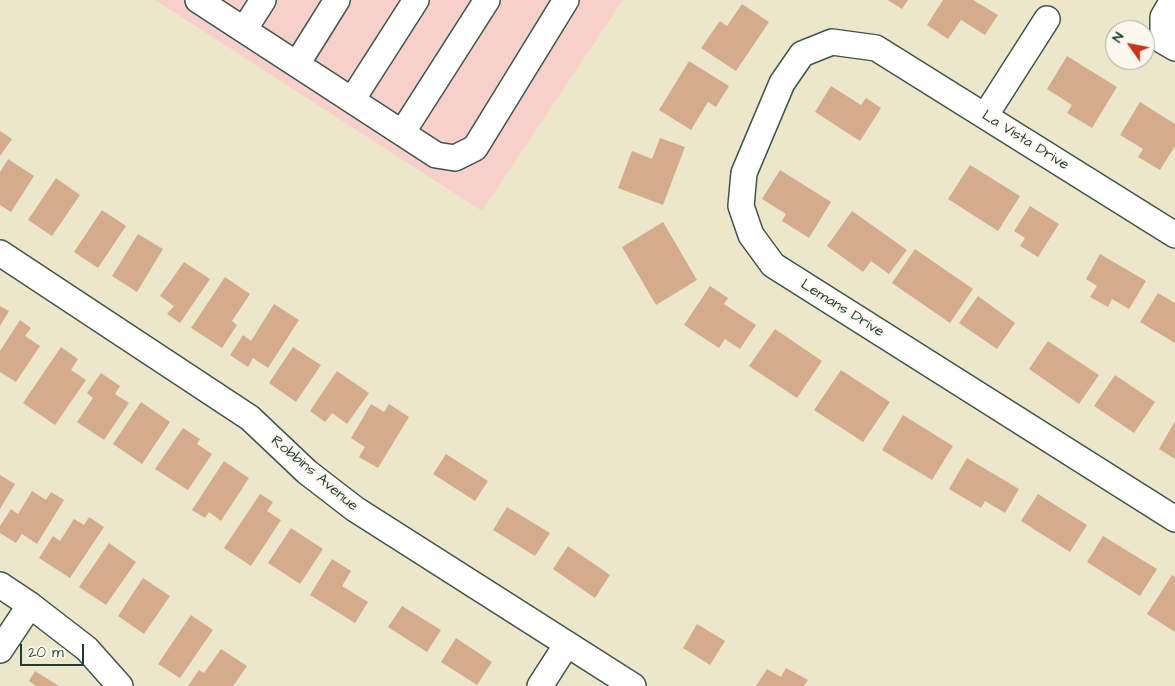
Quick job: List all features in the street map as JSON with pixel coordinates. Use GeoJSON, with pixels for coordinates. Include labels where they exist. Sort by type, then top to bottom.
{"type":"FeatureCollection","features":[{"type":"Feature","properties":{"kind":"street"},"geometry":{"type":"LineString","coordinates":[[198,0],[436,155],[455,158],[475,148],[566,0]]}},
{"type":"Feature","properties":{"kind":"street"},"geometry":{"type":"LineString","coordinates":[[244,30],[263,0]]}},
{"type":"Feature","properties":{"kind":"street"},"geometry":{"type":"LineString","coordinates":[[297,64],[337,0]]}},
{"type":"Feature","properties":{"kind":"street"},"geometry":{"type":"LineString","coordinates":[[352,100],[416,0]]}},
{"type":"Feature","properties":{"kind":"street"},"geometry":{"type":"LineString","coordinates":[[402,133],[486,0]]}},
{"type":"Feature","properties":{"kind":"street"},"geometry":{"type":"LineString","coordinates":[[1173,0],[1162,17],[1163,40],[1175,48]]}},
{"type":"Feature","properties":{"kind":"street"},"geometry":{"type":"LineString","coordinates":[[985,116],[1048,19]]}},
{"type":"Feature","properties":{"kind":"street","name":"Lemans Drive"},"geometry":{"type":"LineString","coordinates":[[876,48],[832,42],[802,54],[782,83],[744,173],[741,206],[751,235],[773,265],[1175,520]]}},
{"type":"Feature","properties":{"kind":"street","name":"La Vista Drive"},"geometry":{"type":"LineString","coordinates":[[876,48],[1175,235]]}},
{"type":"Feature","properties":{"kind":"street","name":"Robbins Avenue"},"geometry":{"type":"LineString","coordinates":[[0,253],[250,418],[308,472],[355,509],[633,686]]}},
{"type":"Feature","properties":{"kind":"street"},"geometry":{"type":"LineString","coordinates":[[0,585],[88,649],[120,686]]}},
{"type":"Feature","properties":{"kind":"street"},"geometry":{"type":"LineString","coordinates":[[0,650],[30,605]]}},
{"type":"Feature","properties":{"kind":"street"},"geometry":{"type":"LineString","coordinates":[[540,686],[567,644]]}},
{"type":"Feature","properties":{"kind":"shaded area"},"geometry":{"type":"Polygon","coordinates":[[[155,0],[623,0],[482,211],[155,0]]]}},
{"type":"Feature","properties":{"kind":"building"},"geometry":{"type":"Polygon","coordinates":[[[888,0],[908,0],[902,9],[888,0]]]}},
{"type":"Feature","properties":{"kind":"building"},"geometry":{"type":"Polygon","coordinates":[[[943,0],[973,0],[998,15],[985,35],[961,20],[948,39],[927,25],[943,0]]]}},
{"type":"Feature","properties":{"kind":"building"},"geometry":{"type":"Polygon","coordinates":[[[742,4],[769,22],[736,71],[701,48],[720,21],[727,26],[742,4]]]}},
{"type":"Feature","properties":{"kind":"building"},"geometry":{"type":"Polygon","coordinates":[[[1067,56],[1117,87],[1092,128],[1067,113],[1072,105],[1047,89],[1067,56]]]}},
{"type":"Feature","properties":{"kind":"building"},"geometry":{"type":"Polygon","coordinates":[[[689,61],[729,86],[716,107],[708,102],[691,130],[659,110],[689,61]]]}},
{"type":"Feature","properties":{"kind":"building"},"geometry":{"type":"Polygon","coordinates":[[[831,86],[861,105],[866,98],[881,108],[860,141],[815,112],[831,86]]]}},
{"type":"Feature","properties":{"kind":"building"},"geometry":{"type":"Polygon","coordinates":[[[1140,102],[1175,124],[1175,146],[1160,170],[1138,157],[1143,149],[1120,135],[1140,102]]]}},
{"type":"Feature","properties":{"kind":"building"},"geometry":{"type":"Polygon","coordinates":[[[0,131],[12,139],[0,156],[0,131]]]}},
{"type":"Feature","properties":{"kind":"building"},"geometry":{"type":"Polygon","coordinates":[[[660,138],[685,147],[663,205],[618,188],[632,151],[652,159],[660,138]]]}},
{"type":"Feature","properties":{"kind":"building"},"geometry":{"type":"Polygon","coordinates":[[[8,159],[34,176],[11,212],[0,205],[0,172],[8,159]]]}},
{"type":"Feature","properties":{"kind":"building"},"geometry":{"type":"Polygon","coordinates":[[[970,165],[1020,196],[998,231],[948,199],[970,165]]]}},
{"type":"Feature","properties":{"kind":"building"},"geometry":{"type":"Polygon","coordinates":[[[780,170],[831,202],[809,238],[782,221],[786,214],[762,199],[780,170]]]}},
{"type":"Feature","properties":{"kind":"building"},"geometry":{"type":"Polygon","coordinates":[[[56,178],[80,195],[52,236],[28,220],[56,178]]]}},
{"type":"Feature","properties":{"kind":"building"},"geometry":{"type":"Polygon","coordinates":[[[1030,206],[1059,224],[1038,257],[1020,246],[1025,238],[1014,231],[1030,206]]]}},
{"type":"Feature","properties":{"kind":"building"},"geometry":{"type":"Polygon","coordinates":[[[102,210],[126,226],[98,268],[74,252],[102,210]]]}},
{"type":"Feature","properties":{"kind":"building"},"geometry":{"type":"Polygon","coordinates":[[[852,211],[907,250],[889,274],[871,261],[863,272],[827,246],[852,211]]]}},
{"type":"Feature","properties":{"kind":"building"},"geometry":{"type":"Polygon","coordinates":[[[663,222],[697,280],[656,305],[622,247],[663,222]]]}},
{"type":"Feature","properties":{"kind":"building"},"geometry":{"type":"Polygon","coordinates":[[[138,234],[163,249],[137,292],[112,276],[138,234]]]}},
{"type":"Feature","properties":{"kind":"building"},"geometry":{"type":"Polygon","coordinates":[[[915,249],[973,289],[950,323],[892,283],[915,249]]]}},
{"type":"Feature","properties":{"kind":"building"},"geometry":{"type":"Polygon","coordinates":[[[1100,254],[1146,281],[1129,309],[1112,299],[1108,307],[1090,297],[1097,286],[1086,279],[1100,254]]]}},
{"type":"Feature","properties":{"kind":"building"},"geometry":{"type":"Polygon","coordinates":[[[184,262],[210,279],[180,323],[167,314],[174,306],[160,296],[184,262]]]}},
{"type":"Feature","properties":{"kind":"building"},"geometry":{"type":"Polygon","coordinates":[[[225,277],[250,294],[232,321],[237,325],[222,348],[191,328],[225,277]]]}},
{"type":"Feature","properties":{"kind":"building"},"geometry":{"type":"Polygon","coordinates":[[[710,286],[728,298],[724,304],[756,325],[740,349],[725,339],[719,348],[684,325],[710,286]]]}},
{"type":"Feature","properties":{"kind":"building"},"geometry":{"type":"Polygon","coordinates":[[[1158,293],[1175,303],[1175,343],[1140,322],[1158,293]]]}},
{"type":"Feature","properties":{"kind":"building"},"geometry":{"type":"Polygon","coordinates":[[[978,296],[1015,323],[997,349],[959,323],[978,296]]]}},
{"type":"Feature","properties":{"kind":"building"},"geometry":{"type":"Polygon","coordinates":[[[274,304],[299,320],[268,368],[253,358],[248,367],[230,355],[243,335],[251,341],[274,304]]]}},
{"type":"Feature","properties":{"kind":"building"},"geometry":{"type":"Polygon","coordinates":[[[0,306],[9,311],[0,326],[0,306]]]}},
{"type":"Feature","properties":{"kind":"building"},"geometry":{"type":"Polygon","coordinates":[[[20,320],[31,328],[25,336],[40,346],[16,382],[0,372],[0,351],[20,320]]]}},
{"type":"Feature","properties":{"kind":"building"},"geometry":{"type":"Polygon","coordinates":[[[775,329],[822,361],[797,398],[749,366],[775,329]]]}},
{"type":"Feature","properties":{"kind":"building"},"geometry":{"type":"Polygon","coordinates":[[[1048,341],[1099,375],[1079,404],[1029,369],[1048,341]]]}},
{"type":"Feature","properties":{"kind":"building"},"geometry":{"type":"Polygon","coordinates":[[[61,347],[78,359],[71,370],[86,380],[55,425],[23,403],[61,347]]]}},
{"type":"Feature","properties":{"kind":"building"},"geometry":{"type":"Polygon","coordinates":[[[293,347],[321,365],[296,402],[269,383],[293,347]]]}},
{"type":"Feature","properties":{"kind":"building"},"geometry":{"type":"Polygon","coordinates":[[[841,370],[890,402],[863,442],[814,410],[841,370]]]}},
{"type":"Feature","properties":{"kind":"building"},"geometry":{"type":"Polygon","coordinates":[[[337,371],[369,393],[347,424],[332,413],[325,422],[310,411],[337,371]]]}},
{"type":"Feature","properties":{"kind":"building"},"geometry":{"type":"Polygon","coordinates":[[[101,373],[120,386],[115,394],[129,403],[104,440],[77,422],[93,398],[87,393],[101,373]]]}},
{"type":"Feature","properties":{"kind":"building"},"geometry":{"type":"Polygon","coordinates":[[[1115,375],[1155,402],[1134,433],[1094,406],[1115,375]]]}},
{"type":"Feature","properties":{"kind":"building"},"geometry":{"type":"Polygon","coordinates":[[[141,402],[170,422],[142,464],[113,444],[141,402]]]}},
{"type":"Feature","properties":{"kind":"building"},"geometry":{"type":"Polygon","coordinates":[[[371,404],[384,412],[389,404],[409,417],[378,468],[359,457],[365,447],[351,438],[371,404]]]}},
{"type":"Feature","properties":{"kind":"building"},"geometry":{"type":"Polygon","coordinates":[[[903,415],[953,446],[932,480],[882,450],[903,415]]]}},
{"type":"Feature","properties":{"kind":"building"},"geometry":{"type":"Polygon","coordinates":[[[1175,421],[1175,459],[1159,449],[1175,421]]]}},
{"type":"Feature","properties":{"kind":"building"},"geometry":{"type":"Polygon","coordinates":[[[183,428],[200,439],[197,444],[212,454],[188,490],[155,469],[183,428]]]}},
{"type":"Feature","properties":{"kind":"building"},"geometry":{"type":"Polygon","coordinates":[[[446,454],[488,481],[475,501],[433,474],[446,454]]]}},
{"type":"Feature","properties":{"kind":"building"},"geometry":{"type":"Polygon","coordinates":[[[967,458],[1019,489],[1005,513],[985,501],[981,508],[949,489],[967,458]]]}},
{"type":"Feature","properties":{"kind":"building"},"geometry":{"type":"Polygon","coordinates":[[[224,461],[249,478],[221,521],[209,512],[205,518],[192,510],[224,461]]]}},
{"type":"Feature","properties":{"kind":"building"},"geometry":{"type":"Polygon","coordinates":[[[0,475],[15,484],[0,509],[0,475]]]}},
{"type":"Feature","properties":{"kind":"building"},"geometry":{"type":"Polygon","coordinates":[[[32,491],[46,500],[51,492],[64,500],[37,544],[22,534],[16,543],[0,533],[0,526],[11,509],[18,514],[32,491]]]}},
{"type":"Feature","properties":{"kind":"building"},"geometry":{"type":"Polygon","coordinates":[[[260,494],[273,502],[267,511],[281,520],[251,566],[224,548],[260,494]]]}},
{"type":"Feature","properties":{"kind":"building"},"geometry":{"type":"Polygon","coordinates":[[[1038,494],[1087,525],[1070,552],[1021,521],[1038,494]]]}},
{"type":"Feature","properties":{"kind":"building"},"geometry":{"type":"Polygon","coordinates":[[[507,507],[550,533],[535,556],[493,530],[507,507]]]}},
{"type":"Feature","properties":{"kind":"building"},"geometry":{"type":"Polygon","coordinates":[[[89,517],[104,527],[70,578],[39,558],[53,536],[60,541],[74,519],[84,525],[89,517]]]}},
{"type":"Feature","properties":{"kind":"building"},"geometry":{"type":"Polygon","coordinates":[[[291,528],[323,549],[300,584],[268,563],[291,528]]]}},
{"type":"Feature","properties":{"kind":"building"},"geometry":{"type":"Polygon","coordinates":[[[1103,536],[1157,569],[1140,596],[1087,562],[1103,536]]]}},
{"type":"Feature","properties":{"kind":"building"},"geometry":{"type":"Polygon","coordinates":[[[109,543],[136,562],[106,605],[79,587],[109,543]]]}},
{"type":"Feature","properties":{"kind":"building"},"geometry":{"type":"Polygon","coordinates":[[[568,546],[610,575],[595,598],[553,569],[568,546]]]}},
{"type":"Feature","properties":{"kind":"building"},"geometry":{"type":"Polygon","coordinates":[[[332,559],[351,571],[342,586],[368,602],[355,623],[310,595],[332,559]]]}},
{"type":"Feature","properties":{"kind":"building"},"geometry":{"type":"Polygon","coordinates":[[[1172,575],[1175,577],[1175,632],[1147,614],[1172,575]]]}},
{"type":"Feature","properties":{"kind":"building"},"geometry":{"type":"Polygon","coordinates":[[[143,578],[170,596],[144,634],[118,616],[143,578]]]}},
{"type":"Feature","properties":{"kind":"building"},"geometry":{"type":"Polygon","coordinates":[[[402,606],[441,630],[427,652],[388,627],[402,606]]]}},
{"type":"Feature","properties":{"kind":"building"},"geometry":{"type":"Polygon","coordinates":[[[191,615],[213,630],[180,678],[158,664],[191,615]]]}},
{"type":"Feature","properties":{"kind":"building"},"geometry":{"type":"Polygon","coordinates":[[[697,624],[725,641],[710,665],[683,648],[697,624]]]}},
{"type":"Feature","properties":{"kind":"building"},"geometry":{"type":"Polygon","coordinates":[[[456,638],[492,662],[477,685],[441,662],[456,638]]]}},
{"type":"Feature","properties":{"kind":"building"},"geometry":{"type":"Polygon","coordinates":[[[221,649],[247,666],[233,686],[188,686],[199,670],[204,673],[221,649]]]}},
{"type":"Feature","properties":{"kind":"building"},"geometry":{"type":"Polygon","coordinates":[[[786,668],[808,680],[804,686],[756,686],[767,669],[781,677],[786,668]]]}},
{"type":"Feature","properties":{"kind":"building"},"geometry":{"type":"Polygon","coordinates":[[[35,671],[59,686],[36,686],[29,681],[35,671]]]}}]}
